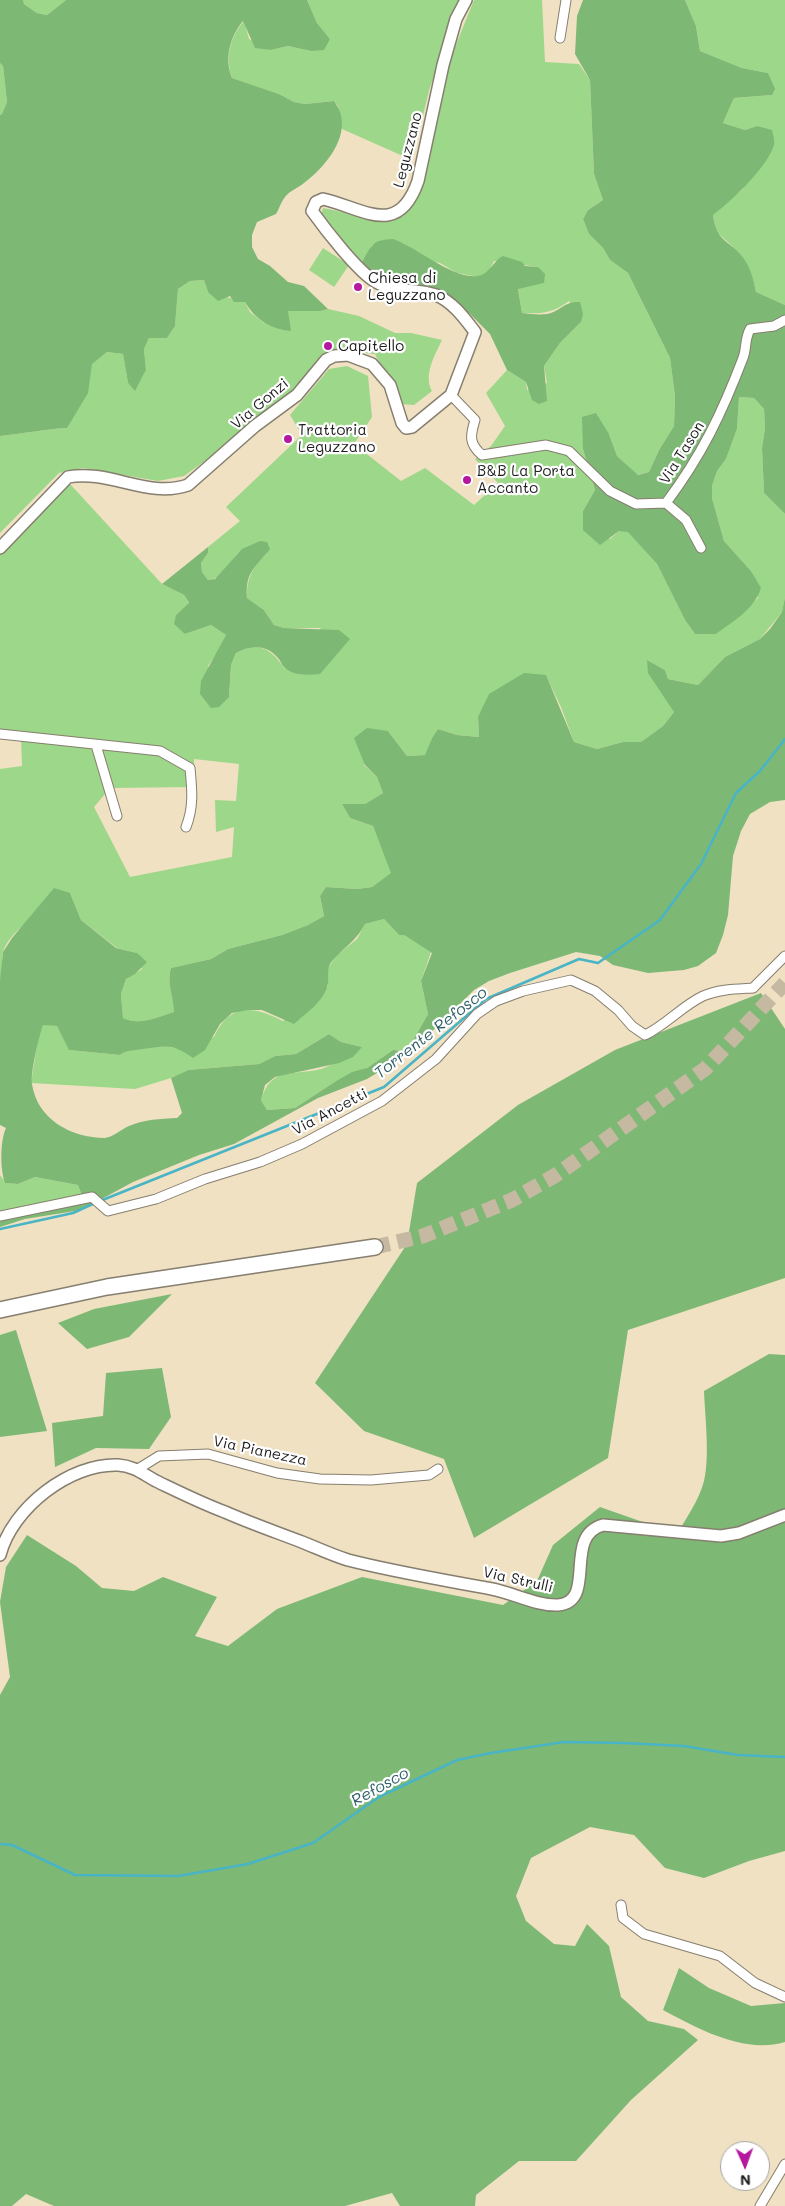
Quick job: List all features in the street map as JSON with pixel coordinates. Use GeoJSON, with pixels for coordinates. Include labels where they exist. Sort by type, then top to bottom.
{"type":"FeatureCollection","features":[{"type":"Feature","properties":{"kind":"highway"},"geometry":{"type":"LineString","coordinates":[[0,1310],[107,1287],[375,1247]]}},
{"type":"Feature","properties":{"kind":"street","name":"Leguzzano"},"geometry":{"type":"LineString","coordinates":[[312,211],[316,202],[323,199],[379,217],[401,209],[412,199],[418,181],[443,65],[456,19],[466,0]]}},
{"type":"Feature","properties":{"kind":"street"},"geometry":{"type":"LineString","coordinates":[[560,38],[566,0]]}},
{"type":"Feature","properties":{"kind":"street","name":"Via Gonzi"},"geometry":{"type":"LineString","coordinates":[[0,548],[68,477],[99,476],[155,489],[176,489],[188,485],[255,426],[297,395],[326,360],[334,356],[348,355],[372,364],[390,385],[402,423],[406,428],[412,427],[427,416],[451,395],[475,332],[459,312],[436,295],[392,289],[377,283],[364,274],[312,211]]}},
{"type":"Feature","properties":{"kind":"street","name":"Via Tason"},"geometry":{"type":"LineString","coordinates":[[451,395],[475,420],[470,436],[473,448],[482,455],[546,446],[569,451],[610,491],[636,504],[666,502],[691,469],[714,429],[744,355],[744,340],[750,329],[774,326],[785,320]]}},
{"type":"Feature","properties":{"kind":"street"},"geometry":{"type":"LineString","coordinates":[[774,326],[785,330]]}},
{"type":"Feature","properties":{"kind":"street"},"geometry":{"type":"LineString","coordinates":[[666,502],[686,520],[700,548]]}},
{"type":"Feature","properties":{"kind":"street"},"geometry":{"type":"LineString","coordinates":[[0,734],[160,752],[190,768],[192,791],[191,815],[186,827]]}},
{"type":"Feature","properties":{"kind":"street"},"geometry":{"type":"LineString","coordinates":[[96,744],[117,816]]}},
{"type":"Feature","properties":{"kind":"street","name":"Via Ancetti"},"geometry":{"type":"LineString","coordinates":[[0,1216],[92,1197],[108,1211],[156,1199],[205,1178],[260,1162],[382,1101],[436,1059],[478,1014],[496,1001],[523,991],[571,980],[595,991],[618,1010],[632,1026],[646,1036],[703,996],[726,990],[753,988],[785,956]]}},
{"type":"Feature","properties":{"kind":"street","name":"Via Pianezza"},"geometry":{"type":"LineString","coordinates":[[138,1469],[159,1456],[208,1454],[276,1473],[320,1479],[371,1480],[419,1476],[429,1475],[438,1469]]}},
{"type":"Feature","properties":{"kind":"street"},"geometry":{"type":"LineString","coordinates":[[0,1555],[2,1545],[18,1519],[38,1498],[57,1484],[101,1465],[120,1465],[138,1469]]}},
{"type":"Feature","properties":{"kind":"street","name":"Via Strulli"},"geometry":{"type":"LineString","coordinates":[[138,1469],[154,1479],[223,1512],[346,1559],[559,1604],[565,1603],[575,1595],[580,1578],[582,1543],[588,1533],[595,1527],[603,1525],[721,1536],[739,1533],[785,1515]]}},
{"type":"Feature","properties":{"kind":"street"},"geometry":{"type":"LineString","coordinates":[[621,1905],[622,1918],[644,1934],[720,1956],[755,1983],[785,1997]]}},
{"type":"Feature","properties":{"kind":"street"},"geometry":{"type":"LineString","coordinates":[[760,2206],[785,2164]]}},
{"type":"Feature","properties":{"kind":"green space"},"geometry":{"type":"Polygon","coordinates":[[[0,0],[23,0],[24,4],[37,13],[47,15],[66,0],[307,0],[317,23],[330,39],[324,50],[311,51],[288,46],[271,50],[255,48],[243,21],[232,41],[229,63],[232,78],[279,94],[294,102],[305,104],[334,101],[340,112],[341,135],[330,157],[302,185],[287,195],[276,214],[257,222],[252,235],[252,247],[258,259],[270,266],[288,282],[304,286],[328,309],[321,311],[288,311],[291,331],[284,330],[270,326],[259,319],[245,302],[234,302],[230,296],[218,301],[208,292],[204,280],[190,281],[178,289],[175,326],[167,338],[149,338],[144,349],[146,370],[135,391],[128,383],[123,354],[107,352],[92,364],[88,393],[67,428],[0,436],[0,115],[7,102],[3,66],[0,63],[0,0]]]}},
{"type":"Feature","properties":{"kind":"green space"},"geometry":{"type":"Polygon","coordinates":[[[23,0],[66,0],[47,15],[37,13],[24,4],[23,0]]]}},
{"type":"Feature","properties":{"kind":"green space"},"geometry":{"type":"Polygon","coordinates":[[[307,0],[466,0],[430,87],[412,160],[342,129],[338,106],[334,101],[305,104],[294,102],[279,94],[232,78],[229,62],[230,48],[235,34],[244,21],[249,39],[271,50],[288,46],[311,51],[330,39],[317,23],[307,0]]]}},
{"type":"Feature","properties":{"kind":"green space"},"geometry":{"type":"Polygon","coordinates":[[[474,0],[542,0],[545,62],[579,64],[590,80],[594,174],[603,200],[588,210],[583,219],[589,234],[603,248],[610,260],[628,273],[670,358],[675,396],[674,426],[659,450],[649,472],[637,475],[617,456],[609,434],[583,449],[595,490],[583,511],[610,539],[619,531],[628,531],[657,564],[685,620],[695,634],[716,634],[758,598],[751,571],[724,541],[712,498],[712,486],[717,471],[726,459],[737,429],[739,397],[754,398],[764,409],[765,428],[762,448],[764,493],[785,514],[785,597],[782,612],[760,639],[725,657],[698,685],[668,679],[665,670],[647,660],[674,712],[663,726],[641,742],[623,742],[597,749],[574,742],[561,707],[546,676],[478,717],[479,737],[457,735],[438,729],[432,738],[426,755],[407,756],[388,731],[364,765],[377,777],[383,793],[365,804],[342,804],[350,818],[373,826],[392,873],[372,887],[357,889],[326,887],[320,896],[324,916],[308,925],[282,935],[228,949],[211,959],[171,968],[170,984],[175,1012],[142,1021],[123,1018],[121,994],[126,979],[142,969],[137,953],[117,948],[81,920],[70,893],[32,919],[13,935],[3,952],[0,980],[0,769],[22,766],[21,736],[0,730],[0,551],[68,483],[70,484],[162,584],[184,595],[189,604],[176,615],[185,634],[211,625],[226,635],[208,666],[229,697],[231,665],[236,653],[251,647],[258,647],[275,656],[285,669],[321,628],[284,628],[274,625],[264,610],[247,598],[251,573],[267,553],[238,553],[222,574],[208,580],[202,572],[201,563],[208,553],[208,547],[240,521],[226,507],[302,435],[290,415],[329,369],[347,366],[368,376],[372,417],[354,444],[401,481],[425,468],[474,505],[498,483],[475,459],[491,446],[505,426],[486,393],[507,370],[526,382],[527,390],[547,383],[544,366],[560,343],[581,322],[569,301],[547,312],[522,313],[518,288],[544,283],[538,267],[494,261],[489,271],[478,277],[457,273],[440,263],[431,261],[403,243],[372,245],[361,264],[320,219],[323,208],[372,218],[403,214],[439,87],[474,0]],[[194,759],[194,787],[110,788],[94,807],[130,877],[232,857],[234,827],[216,832],[215,800],[236,801],[239,764],[194,759]]]}},
{"type":"Feature","properties":{"kind":"green space"},"geometry":{"type":"Polygon","coordinates":[[[583,0],[685,0],[696,26],[700,51],[742,68],[768,73],[775,89],[772,95],[734,98],[723,123],[745,130],[757,126],[772,130],[774,145],[757,173],[739,193],[713,215],[721,236],[739,253],[746,263],[752,275],[756,292],[785,305],[785,514],[764,493],[762,448],[765,428],[764,409],[754,398],[739,397],[737,429],[726,459],[717,471],[712,486],[712,498],[724,541],[751,571],[761,588],[758,596],[748,609],[716,634],[695,634],[685,620],[657,564],[628,532],[619,531],[600,545],[583,530],[583,511],[595,490],[583,449],[582,417],[596,413],[609,434],[617,456],[638,475],[649,472],[659,450],[674,426],[675,396],[670,358],[628,273],[610,260],[603,248],[589,234],[583,219],[588,210],[603,200],[594,174],[590,80],[575,54],[577,16],[583,0]]]}},
{"type":"Feature","properties":{"kind":"green space"},"geometry":{"type":"Polygon","coordinates":[[[685,0],[785,0],[785,305],[756,292],[746,265],[736,250],[718,232],[713,215],[743,189],[757,126],[745,130],[723,123],[734,98],[772,95],[768,73],[742,68],[700,51],[696,26],[685,0]]]}},
{"type":"Feature","properties":{"kind":"green space"},"geometry":{"type":"Polygon","coordinates":[[[0,63],[3,66],[7,102],[0,115],[0,63]]]}},
{"type":"Feature","properties":{"kind":"green space"},"geometry":{"type":"Polygon","coordinates":[[[393,239],[446,268],[467,276],[477,276],[485,273],[503,256],[522,262],[525,266],[538,267],[545,274],[544,283],[518,289],[522,313],[547,314],[570,303],[580,302],[583,314],[581,322],[560,343],[544,366],[547,401],[539,404],[532,400],[526,382],[507,370],[490,334],[469,313],[461,312],[447,299],[387,284],[361,264],[373,245],[380,241],[393,239]]]}},
{"type":"Feature","properties":{"kind":"green space"},"geometry":{"type":"Polygon","coordinates":[[[323,248],[349,265],[334,287],[309,270],[323,248]]]}},
{"type":"Feature","properties":{"kind":"green space"},"geometry":{"type":"Polygon","coordinates":[[[204,280],[208,292],[245,302],[250,312],[264,323],[288,311],[321,311],[328,309],[359,316],[395,333],[411,333],[442,340],[429,372],[432,391],[414,405],[400,404],[375,354],[355,352],[321,355],[284,404],[184,476],[158,481],[83,468],[59,473],[0,533],[0,436],[67,428],[92,363],[107,352],[123,354],[128,383],[135,390],[146,370],[144,349],[149,338],[167,338],[175,326],[178,289],[190,281],[204,280]]]}},
{"type":"Feature","properties":{"kind":"green space"},"geometry":{"type":"Polygon","coordinates":[[[260,541],[267,542],[270,549],[249,576],[247,598],[264,610],[274,625],[284,628],[339,630],[350,639],[320,674],[306,675],[289,671],[274,653],[264,648],[253,647],[241,650],[236,653],[231,665],[229,697],[219,707],[211,708],[200,694],[201,681],[226,635],[211,625],[185,634],[174,624],[176,615],[189,603],[184,595],[162,584],[208,547],[208,553],[201,563],[202,572],[208,580],[215,579],[242,549],[260,541]]]}},
{"type":"Feature","properties":{"kind":"green space"},"geometry":{"type":"Polygon","coordinates":[[[785,597],[785,800],[770,802],[750,814],[741,831],[733,856],[728,915],[716,953],[698,966],[684,970],[648,973],[613,965],[600,956],[576,952],[489,981],[474,990],[410,1053],[367,1079],[318,1098],[234,1144],[199,1155],[133,1182],[75,1211],[25,1219],[0,1227],[0,1217],[82,1196],[78,1185],[35,1177],[18,1184],[5,1183],[2,1170],[1,1155],[6,1128],[0,1125],[0,980],[3,952],[12,938],[54,888],[70,893],[81,920],[116,948],[137,953],[147,962],[135,974],[126,979],[121,994],[123,1018],[142,1021],[174,1012],[169,979],[171,968],[211,959],[228,949],[282,935],[308,925],[324,916],[320,896],[326,887],[357,889],[372,887],[391,873],[373,826],[350,818],[342,804],[365,804],[383,793],[377,777],[365,765],[354,738],[367,728],[388,731],[407,756],[425,755],[438,729],[457,735],[479,737],[478,717],[489,694],[524,673],[546,675],[574,742],[597,749],[623,742],[641,742],[663,726],[674,712],[648,673],[647,660],[665,670],[668,679],[698,685],[725,657],[760,639],[782,612],[785,597]],[[384,919],[365,924],[357,936],[330,964],[325,993],[294,1024],[262,1010],[232,1013],[220,1024],[205,1050],[193,1058],[180,1050],[169,1047],[131,1050],[120,1055],[69,1050],[57,1026],[43,1025],[32,1072],[35,1096],[48,1116],[68,1130],[92,1137],[105,1138],[141,1122],[177,1118],[182,1113],[171,1078],[188,1070],[259,1064],[275,1056],[296,1054],[329,1034],[341,1042],[362,1047],[353,1057],[339,1063],[275,1077],[265,1085],[261,1100],[267,1110],[295,1108],[352,1072],[367,1068],[393,1050],[407,1051],[428,1014],[421,981],[432,953],[404,935],[399,935],[384,919]]]}},
{"type":"Feature","properties":{"kind":"green space"},"geometry":{"type":"Polygon","coordinates":[[[384,919],[399,935],[404,935],[431,952],[421,981],[428,1014],[407,1051],[393,1050],[367,1068],[333,1083],[295,1108],[267,1110],[261,1100],[265,1089],[277,1077],[284,1074],[321,1069],[362,1047],[341,1042],[329,1034],[296,1054],[275,1056],[259,1064],[188,1070],[171,1078],[135,1089],[31,1083],[38,1039],[43,1024],[57,1026],[70,1050],[120,1055],[127,1050],[160,1045],[181,1049],[214,1037],[227,1018],[244,1010],[262,1012],[283,1021],[328,986],[328,968],[337,955],[357,939],[365,924],[384,919]]]}},
{"type":"Feature","properties":{"kind":"green space"},"geometry":{"type":"Polygon","coordinates":[[[761,993],[785,1029],[785,1278],[628,1330],[608,1458],[474,1538],[444,1459],[364,1431],[315,1383],[407,1244],[417,1183],[518,1105],[615,1050],[761,993]]]}},
{"type":"Feature","properties":{"kind":"green space"},"geometry":{"type":"Polygon","coordinates":[[[0,1175],[6,1183],[18,1184],[35,1177],[78,1185],[82,1196],[0,1217],[0,1175]]]}},
{"type":"Feature","properties":{"kind":"green space"},"geometry":{"type":"Polygon","coordinates":[[[172,1294],[129,1337],[87,1349],[58,1323],[94,1309],[172,1294]]]}},
{"type":"Feature","properties":{"kind":"green space"},"geometry":{"type":"Polygon","coordinates":[[[16,1330],[47,1431],[0,1437],[0,1335],[16,1330]]]}},
{"type":"Feature","properties":{"kind":"green space"},"geometry":{"type":"Polygon","coordinates":[[[769,1354],[785,1355],[785,1851],[749,1861],[704,1878],[665,1868],[634,1835],[590,1827],[531,1858],[516,1896],[526,1921],[554,1944],[575,1946],[587,1924],[609,1946],[621,1997],[648,2021],[684,2029],[698,2040],[631,2100],[576,2161],[519,2161],[476,2195],[475,2206],[400,2206],[392,2193],[345,2206],[54,2206],[26,2194],[12,2206],[0,2206],[0,1695],[10,1677],[0,1602],[6,1567],[27,1535],[76,1566],[102,1588],[134,1591],[163,1577],[217,1597],[195,1636],[228,1646],[277,1609],[362,1577],[503,1605],[537,1581],[553,1545],[600,1507],[677,1534],[696,1502],[706,1471],[707,1448],[704,1391],[769,1354]]]}},
{"type":"Feature","properties":{"kind":"green space"},"geometry":{"type":"Polygon","coordinates":[[[162,1368],[171,1417],[149,1449],[96,1448],[55,1467],[52,1423],[103,1416],[106,1373],[162,1368]]]}},
{"type":"Feature","properties":{"kind":"green space"},"geometry":{"type":"Polygon","coordinates":[[[679,1968],[709,1988],[751,2006],[785,2003],[785,2042],[753,2045],[737,2042],[706,2032],[663,2010],[679,1968]]]}},
{"type":"Feature","properties":{"kind":"waterway","name":"Torrente Refosco"},"geometry":{"type":"LineString","coordinates":[[100,1201],[384,1087],[486,999],[579,959],[598,963],[660,920],[701,864],[736,793],[760,771],[785,739]]}},
{"type":"Feature","properties":{"kind":"waterway","name":"Torrente Refosco"},"geometry":{"type":"LineString","coordinates":[[0,1229],[73,1213],[95,1203]]}},
{"type":"Feature","properties":{"kind":"waterway","name":"Refosco"},"geometry":{"type":"LineString","coordinates":[[0,1844],[12,1845],[75,1875],[178,1876],[248,1864],[313,1843],[379,1797],[457,1760],[491,1753],[564,1742],[684,1746],[738,1755],[785,1757]]}},
{"type":"Feature","properties":{"kind":"tunnel"},"geometry":{"type":"LineString","coordinates":[[375,1247],[423,1236],[512,1200],[556,1175],[705,1069],[785,983]]}},
{"type":"Feature","properties":{"kind":"place","name":"Chiesa di Leguzzano"},"geometry":{"type":"Point","coordinates":[358,287]}},
{"type":"Feature","properties":{"kind":"place","name":"Capitello"},"geometry":{"type":"Point","coordinates":[328,346]}},
{"type":"Feature","properties":{"kind":"place","name":"Trattoria Leguzzano"},"geometry":{"type":"Point","coordinates":[288,439]}},
{"type":"Feature","properties":{"kind":"place","name":"B&B La Porta Accanto"},"geometry":{"type":"Point","coordinates":[467,480]}}]}
